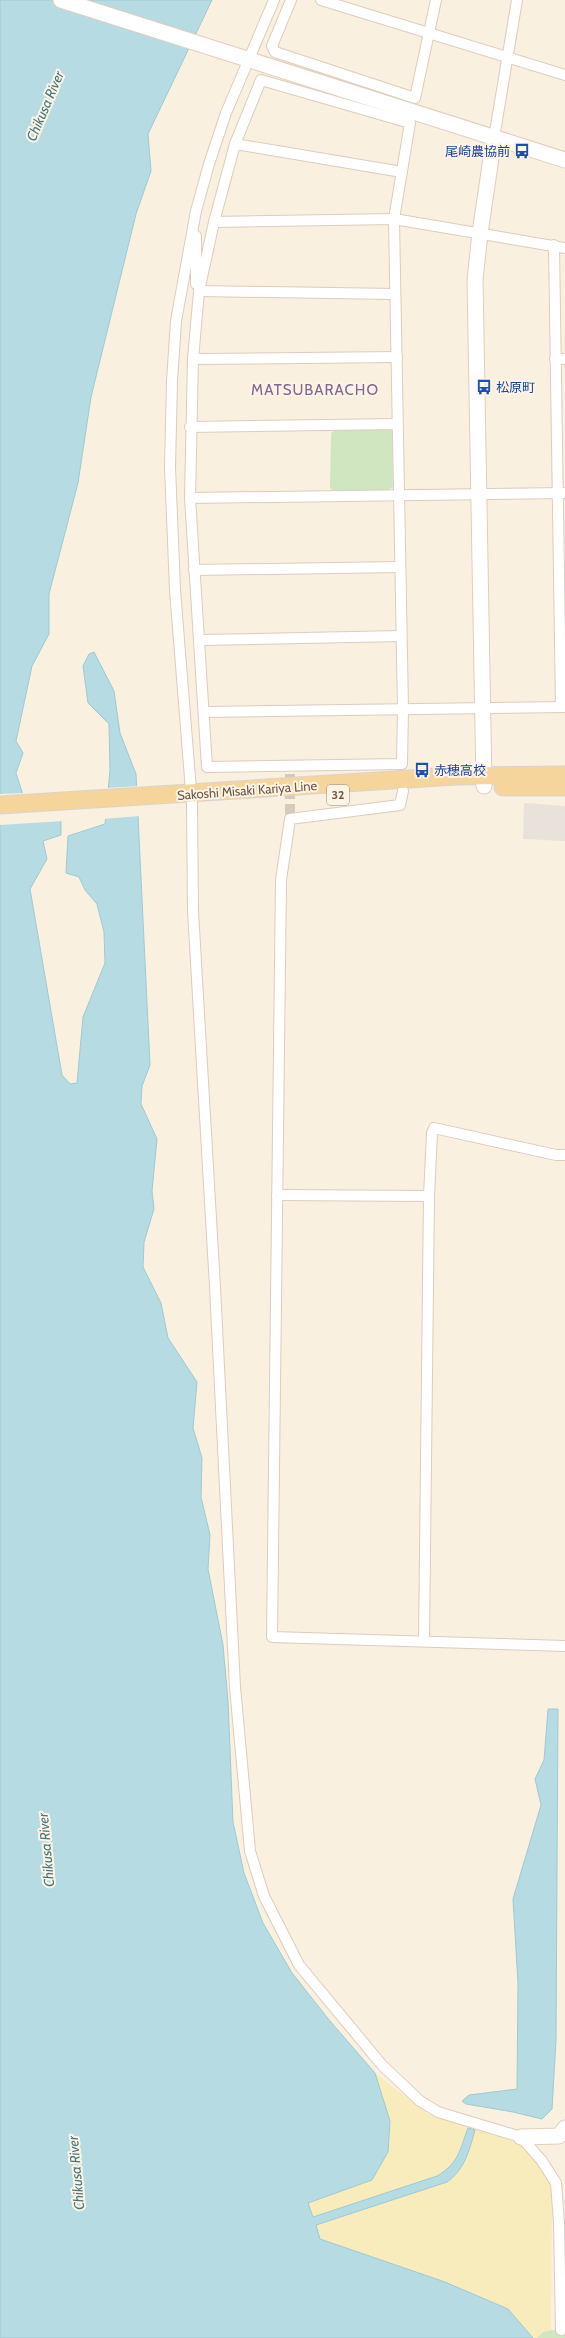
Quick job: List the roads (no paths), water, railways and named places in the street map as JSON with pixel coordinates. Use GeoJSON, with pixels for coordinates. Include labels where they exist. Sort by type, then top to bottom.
{"type":"FeatureCollection","features":[{"type":"Feature","properties":{"kind":"main road","name":"Sakoshi Misaki Kariya Line"},"geometry":{"type":"LineString","coordinates":[[484,781],[565,775]]}},
{"type":"Feature","properties":{"kind":"main road","name":"Sakoshi Misaki Kariya Line"},"geometry":{"type":"LineString","coordinates":[[0,815],[188,799],[402,778],[484,781],[565,787]]}},
{"type":"Feature","properties":{"kind":"main road","name":"Sakoshi Misaki Kariya Line"},"geometry":{"type":"LineString","coordinates":[[0,805],[188,799]]}},
{"type":"Feature","properties":{"kind":"street"},"geometry":{"type":"LineString","coordinates":[[61,0],[565,160]]}},
{"type":"Feature","properties":{"kind":"street"},"geometry":{"type":"LineString","coordinates":[[274,0],[247,59],[226,113],[209,164],[196,211],[176,320],[172,381],[170,467],[175,590],[227,1510],[235,1687],[250,1851],[264,1896],[282,1935],[299,1965],[405,2089],[420,2101],[438,2112],[521,2137],[559,2136],[565,2128]]}},
{"type":"Feature","properties":{"kind":"street"},"geometry":{"type":"LineString","coordinates":[[292,0],[272,46],[274,52],[414,98],[436,0]]}},
{"type":"Feature","properties":{"kind":"street"},"geometry":{"type":"LineString","coordinates":[[321,0],[565,75]]}},
{"type":"Feature","properties":{"kind":"street"},"geometry":{"type":"LineString","coordinates":[[484,781],[481,708],[477,495],[475,280],[480,232],[494,138],[517,0]]}},
{"type":"Feature","properties":{"kind":"street"},"geometry":{"type":"LineString","coordinates":[[402,778],[290,770],[207,767],[190,498],[190,427],[193,359],[199,291],[214,222],[235,144],[261,80],[410,123],[394,220],[394,294],[397,356],[403,709],[402,778],[400,805],[290,819],[281,880],[272,1637],[565,1646]]}},
{"type":"Feature","properties":{"kind":"street"},"geometry":{"type":"LineString","coordinates":[[235,144],[402,172]]}},
{"type":"Feature","properties":{"kind":"street"},"geometry":{"type":"LineString","coordinates":[[196,211],[196,286],[199,291]]}},
{"type":"Feature","properties":{"kind":"street"},"geometry":{"type":"LineString","coordinates":[[214,222],[394,220],[480,232],[565,248]]}},
{"type":"Feature","properties":{"kind":"street"},"geometry":{"type":"LineString","coordinates":[[204,712],[563,706],[560,359],[554,245]]}},
{"type":"Feature","properties":{"kind":"street"},"geometry":{"type":"LineString","coordinates":[[199,291],[394,294]]}},
{"type":"Feature","properties":{"kind":"street"},"geometry":{"type":"LineString","coordinates":[[193,359],[397,356]]}},
{"type":"Feature","properties":{"kind":"street"},"geometry":{"type":"LineString","coordinates":[[190,427],[397,424]]}},
{"type":"Feature","properties":{"kind":"street"},"geometry":{"type":"LineString","coordinates":[[190,498],[561,494]]}},
{"type":"Feature","properties":{"kind":"street"},"geometry":{"type":"LineString","coordinates":[[194,570],[400,567]]}},
{"type":"Feature","properties":{"kind":"street"},"geometry":{"type":"LineString","coordinates":[[200,640],[401,636]]}},
{"type":"Feature","properties":{"kind":"street"},"geometry":{"type":"LineString","coordinates":[[424,1641],[429,1196],[432,1133],[434,1128],[556,1155],[565,1155]]}},
{"type":"Feature","properties":{"kind":"street"},"geometry":{"type":"LineString","coordinates":[[277,1195],[429,1196]]}},
{"type":"Feature","properties":{"kind":"street"},"geometry":{"type":"LineString","coordinates":[[521,2137],[542,2161],[556,2182],[559,2223],[561,2330]]}},
{"type":"Feature","properties":{"kind":"water","name":"Chikusa River"},"geometry":{"type":"Polygon","coordinates":[[[0,0],[212,0],[148,134],[151,171],[136,214],[91,397],[78,483],[49,594],[49,634],[32,666],[16,741],[23,753],[16,773],[23,795],[61,813],[61,835],[43,841],[47,859],[30,889],[62,1075],[70,1084],[77,1083],[83,1017],[105,963],[104,932],[97,904],[85,890],[79,877],[66,873],[68,836],[105,824],[110,770],[109,724],[88,703],[83,666],[89,654],[94,652],[114,691],[120,733],[136,774],[150,1065],[142,1086],[141,1104],[157,1139],[152,1191],[154,1209],[144,1242],[143,1267],[161,1303],[168,1338],[197,1382],[193,1428],[202,1458],[201,1497],[210,1535],[208,1569],[223,1645],[228,1701],[233,1822],[244,1873],[263,1923],[292,1973],[330,2021],[375,2073],[390,2121],[388,2152],[372,2180],[308,2203],[313,2217],[437,2176],[450,2167],[454,2161],[460,2150],[468,2128],[475,2130],[466,2159],[458,2171],[447,2182],[316,2225],[320,2239],[445,2282],[508,2309],[533,2338],[0,2338],[0,0]]]}},
{"type":"Feature","properties":{"kind":"water"},"geometry":{"type":"Polygon","coordinates":[[[548,1709],[558,1709],[556,2040],[552,2109],[542,2119],[513,2112],[466,2104],[462,2101],[469,2095],[517,2089],[518,1983],[513,1899],[541,1805],[535,1779],[544,1760],[548,1709]]]}},
{"type":"Feature","properties":{"kind":"tunnel"},"geometry":{"type":"LineString","coordinates":[[290,774],[290,819]]}},
{"type":"Feature","properties":{"kind":"place","name":"尾崎農協前"},"geometry":{"type":"Point","coordinates":[522,151]}},
{"type":"Feature","properties":{"kind":"place","name":"松原町"},"geometry":{"type":"Point","coordinates":[484,387]}},
{"type":"Feature","properties":{"kind":"place","name":"赤穂高校"},"geometry":{"type":"Point","coordinates":[422,770]}},
{"type":"Feature","properties":{"kind":"district","name":"MATSUBARACHO"},"geometry":{"type":"Point","coordinates":[315,390]}}]}
